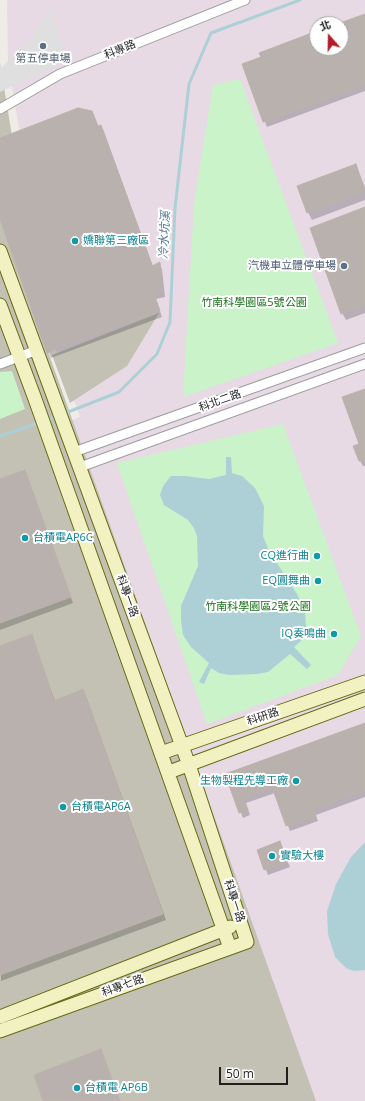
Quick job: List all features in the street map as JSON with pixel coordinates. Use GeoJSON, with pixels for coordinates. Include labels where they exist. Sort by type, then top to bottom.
{"type":"FeatureCollection","features":[{"type":"Feature","properties":{"kind":"street","name":"科專路"},"geometry":{"type":"LineString","coordinates":[[0,109],[60,74],[245,0]]}},
{"type":"Feature","properties":{"kind":"street","name":"科專一路"},"geometry":{"type":"LineString","coordinates":[[0,251],[182,745],[247,942]]}},
{"type":"Feature","properties":{"kind":"street","name":"科專一路"},"geometry":{"type":"LineString","coordinates":[[0,305],[169,772],[230,948]]}},
{"type":"Feature","properties":{"kind":"street","name":"科北二路"},"geometry":{"type":"LineString","coordinates":[[74,452],[365,348]]}},
{"type":"Feature","properties":{"kind":"street"},"geometry":{"type":"LineString","coordinates":[[0,364],[37,350]]}},
{"type":"Feature","properties":{"kind":"street","name":"科北二路"},"geometry":{"type":"LineString","coordinates":[[80,467],[365,364]]}},
{"type":"Feature","properties":{"kind":"street"},"geometry":{"type":"LineString","coordinates":[[56,458],[74,452]]}},
{"type":"Feature","properties":{"kind":"street"},"geometry":{"type":"LineString","coordinates":[[61,473],[80,467]]}},
{"type":"Feature","properties":{"kind":"street","name":"科研路"},"geometry":{"type":"LineString","coordinates":[[161,753],[365,682]]}},
{"type":"Feature","properties":{"kind":"street","name":"科研路"},"geometry":{"type":"LineString","coordinates":[[169,772],[365,699]]}},
{"type":"Feature","properties":{"kind":"street","name":"科專七路"},"geometry":{"type":"LineString","coordinates":[[0,1017],[241,923]]}},
{"type":"Feature","properties":{"kind":"street","name":"科專七路"},"geometry":{"type":"LineString","coordinates":[[0,1031],[247,942]]}},
{"type":"Feature","properties":{"kind":"shaded area"},"geometry":{"type":"Polygon","coordinates":[[[7,0],[365,0],[365,1101],[0,1101],[0,448],[80,417],[55,347],[8,62],[7,0]]]}},
{"type":"Feature","properties":{"kind":"shaded area","name":"第五停車場"},"geometry":{"type":"Polygon","coordinates":[[[50,8],[67,60],[0,92],[0,64],[1,68],[37,32],[50,8]]]}},
{"type":"Feature","properties":{"kind":"shaded area"},"geometry":{"type":"Polygon","coordinates":[[[0,63],[47,349],[316,1101],[0,1101],[0,63]]]}},
{"type":"Feature","properties":{"kind":"shaded area"},"geometry":{"type":"Polygon","coordinates":[[[159,313],[127,366],[70,403],[52,355],[159,313]]]}},
{"type":"Feature","properties":{"kind":"green space","name":"竹南科學園區5號公園"},"geometry":{"type":"Polygon","coordinates":[[[240,79],[338,343],[183,397],[194,204],[213,85],[240,79]]]}},
{"type":"Feature","properties":{"kind":"green space"},"geometry":{"type":"Polygon","coordinates":[[[12,371],[25,409],[0,419],[0,372],[12,371]]]}},
{"type":"Feature","properties":{"kind":"green space","name":"竹南科學園區2號公園"},"geometry":{"type":"Polygon","coordinates":[[[283,424],[361,636],[338,675],[207,724],[117,463],[283,424]]]}},
{"type":"Feature","properties":{"kind":"water"},"geometry":{"type":"Polygon","coordinates":[[[226,457],[231,457],[232,473],[242,476],[255,488],[264,506],[263,536],[269,551],[297,594],[305,612],[306,628],[302,640],[294,647],[311,665],[307,669],[290,654],[268,672],[229,675],[219,673],[211,668],[204,684],[199,682],[209,663],[191,647],[183,635],[181,620],[181,606],[198,566],[197,536],[194,528],[188,520],[164,505],[160,495],[163,486],[171,476],[209,479],[226,475],[226,457]]]}},
{"type":"Feature","properties":{"kind":"water"},"geometry":{"type":"Polygon","coordinates":[[[365,842],[365,970],[354,971],[346,968],[335,957],[328,934],[327,911],[336,884],[351,857],[365,842]]]}},
{"type":"Feature","properties":{"kind":"building"},"geometry":{"type":"Polygon","coordinates":[[[365,14],[365,85],[263,122],[242,64],[261,57],[259,53],[309,34],[309,56],[349,56],[349,20],[365,14]]]}},
{"type":"Feature","properties":{"kind":"building","name":"嬌聯第三廠區"},"geometry":{"type":"Polygon","coordinates":[[[78,108],[92,111],[98,126],[101,125],[152,266],[160,262],[162,291],[154,294],[160,311],[47,353],[0,219],[0,138],[78,108]]]}},
{"type":"Feature","properties":{"kind":"building"},"geometry":{"type":"Polygon","coordinates":[[[356,164],[365,191],[307,213],[297,186],[356,164]]]}},
{"type":"Feature","properties":{"kind":"building","name":"汽機車立體停車場"},"geometry":{"type":"Polygon","coordinates":[[[365,207],[365,305],[341,314],[310,228],[365,207]]]}},
{"type":"Feature","properties":{"kind":"building"},"geometry":{"type":"Polygon","coordinates":[[[365,389],[365,460],[359,461],[353,446],[359,444],[342,397],[365,389]]]}},
{"type":"Feature","properties":{"kind":"building","name":"台積電AP6C"},"geometry":{"type":"Polygon","coordinates":[[[25,470],[71,597],[0,623],[0,479],[25,470]]]}},
{"type":"Feature","properties":{"kind":"building","name":"台積電AP6A"},"geometry":{"type":"Polygon","coordinates":[[[32,634],[54,701],[83,689],[163,914],[0,975],[0,646],[32,634]]]}},
{"type":"Feature","properties":{"kind":"building","name":"生物製程先導工廠"},"geometry":{"type":"Polygon","coordinates":[[[365,723],[365,790],[313,809],[316,816],[286,826],[272,787],[243,798],[248,810],[239,813],[225,774],[365,723]]]}},
{"type":"Feature","properties":{"kind":"building","name":"實驗大樓"},"geometry":{"type":"Polygon","coordinates":[[[280,841],[287,862],[264,870],[257,850],[280,841]]]}},
{"type":"Feature","properties":{"kind":"building","name":"台積電 AP6B"},"geometry":{"type":"Polygon","coordinates":[[[101,1049],[120,1101],[43,1101],[34,1075],[101,1049]]]}},
{"type":"Feature","properties":{"kind":"waterway","name":"冷水坑溪"},"geometry":{"type":"LineString","coordinates":[[63,414],[119,392],[157,354],[170,322],[175,208],[189,84],[211,33],[300,0]]}},
{"type":"Feature","properties":{"kind":"waterway","name":"冷水坑溪"},"geometry":{"type":"LineString","coordinates":[[46,421],[58,416]]}},
{"type":"Feature","properties":{"kind":"waterway","name":"冷水坑溪"},"geometry":{"type":"LineString","coordinates":[[0,436],[39,423]]}},
{"type":"Feature","properties":{"kind":"place","name":"第五停車場"},"geometry":{"type":"Point","coordinates":[43,46]}},
{"type":"Feature","properties":{"kind":"place","name":"嬌聯第三廠區"},"geometry":{"type":"Point","coordinates":[75,241]}},
{"type":"Feature","properties":{"kind":"place","name":"汽機車立體停車場"},"geometry":{"type":"Point","coordinates":[344,266]}},
{"type":"Feature","properties":{"kind":"place","name":"台積電AP6C"},"geometry":{"type":"Point","coordinates":[25,538]}},
{"type":"Feature","properties":{"kind":"place","name":"CQ進行曲"},"geometry":{"type":"Point","coordinates":[317,556]}},
{"type":"Feature","properties":{"kind":"place","name":"EQ圓舞曲"},"geometry":{"type":"Point","coordinates":[318,581]}},
{"type":"Feature","properties":{"kind":"place","name":"IQ奏鳴曲"},"geometry":{"type":"Point","coordinates":[334,634]}},
{"type":"Feature","properties":{"kind":"place","name":"生物製程先導工廠"},"geometry":{"type":"Point","coordinates":[296,781]}},
{"type":"Feature","properties":{"kind":"place","name":"台積電AP6A"},"geometry":{"type":"Point","coordinates":[63,807]}},
{"type":"Feature","properties":{"kind":"place","name":"實驗大樓"},"geometry":{"type":"Point","coordinates":[272,856]}},
{"type":"Feature","properties":{"kind":"place","name":"台積電 AP6B"},"geometry":{"type":"Point","coordinates":[77,1088]}}]}
